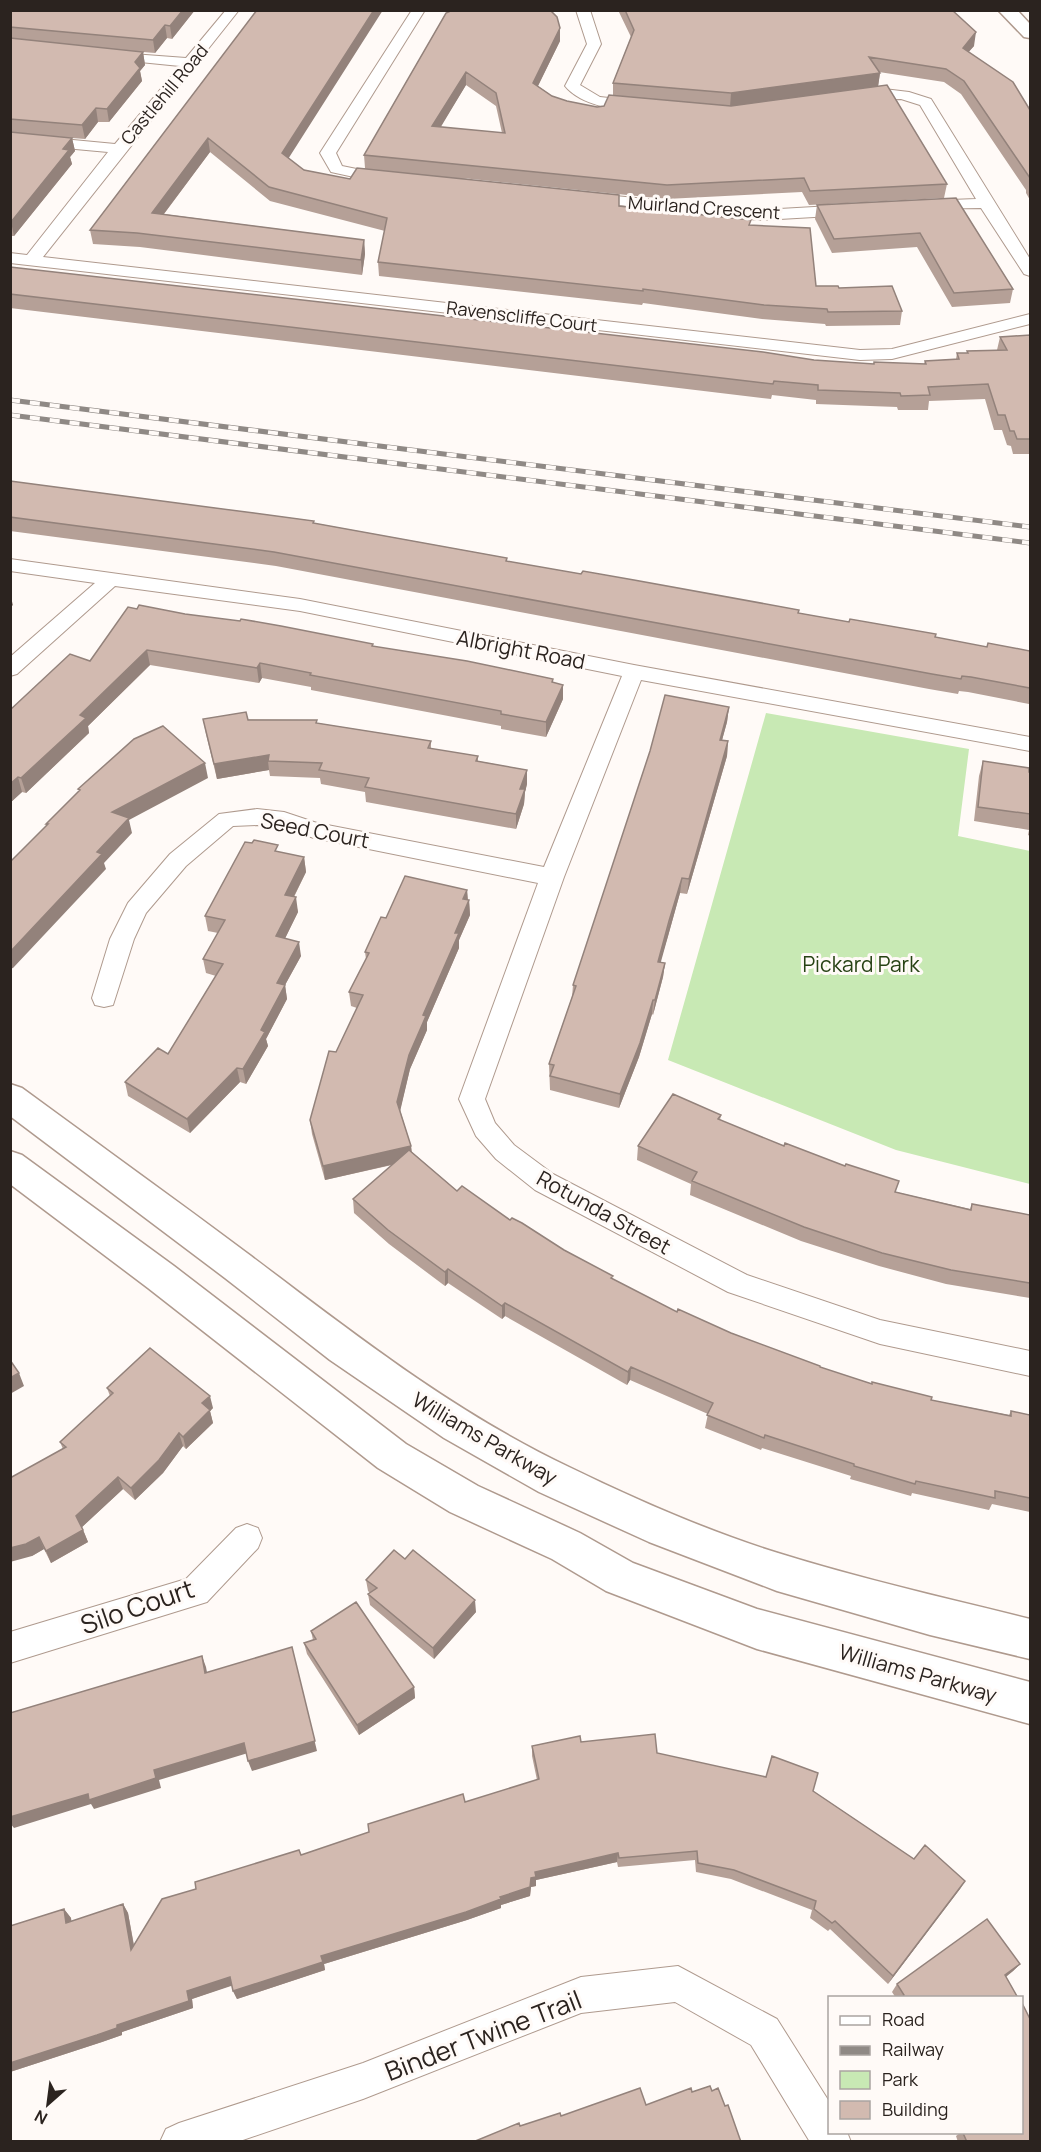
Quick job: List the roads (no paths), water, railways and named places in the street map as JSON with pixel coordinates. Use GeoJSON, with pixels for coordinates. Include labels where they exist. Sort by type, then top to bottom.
{"type":"FeatureCollection","features":[{"type":"Feature","properties":{"kind":"main road"},"geometry":{"type":"LineString","coordinates":[[1006,10],[1030,33]]}},
{"type":"Feature","properties":{"kind":"main road","name":"Williams Parkway"},"geometry":{"type":"LineString","coordinates":[[10,1097],[238,1267],[343,1349],[457,1426],[553,1479],[663,1529],[777,1572],[930,1615],[1030,1639]]}},
{"type":"Feature","properties":{"kind":"main road","name":"Williams Parkway"},"geometry":{"type":"LineString","coordinates":[[10,1165],[161,1277],[392,1456],[464,1499],[566,1546],[620,1577],[757,1629],[1030,1703]]}},
{"type":"Feature","properties":{"kind":"street","name":"Castlehill Road"},"geometry":{"type":"LineString","coordinates":[[10,138],[119,149],[233,10]]}},
{"type":"Feature","properties":{"kind":"street"},"geometry":{"type":"LineString","coordinates":[[405,180],[369,177],[336,169],[328,153],[419,10]]}},
{"type":"Feature","properties":{"kind":"street"},"geometry":{"type":"LineString","coordinates":[[583,10],[594,44],[572,86],[583,97],[602,102],[660,107]]}},
{"type":"Feature","properties":{"kind":"street"},"geometry":{"type":"LineString","coordinates":[[100,54],[191,63]]}},
{"type":"Feature","properties":{"kind":"street"},"geometry":{"type":"LineString","coordinates":[[842,98],[886,92],[908,94],[926,102],[986,203],[1030,271]]}},
{"type":"Feature","properties":{"kind":"street"},"geometry":{"type":"LineString","coordinates":[[33,260],[119,149]]}},
{"type":"Feature","properties":{"kind":"street","name":"Muirland Crescent"},"geometry":{"type":"LineString","coordinates":[[571,196],[760,215],[867,209]]}},
{"type":"Feature","properties":{"kind":"street"},"geometry":{"type":"LineString","coordinates":[[915,207],[986,203]]}},
{"type":"Feature","properties":{"kind":"street","name":"Ravenscliffe Court"},"geometry":{"type":"LineString","coordinates":[[10,258],[860,355],[892,354],[1030,319]]}},
{"type":"Feature","properties":{"kind":"street","name":"Albright Road"},"geometry":{"type":"LineString","coordinates":[[10,565],[300,605],[634,672],[1030,744]]}},
{"type":"Feature","properties":{"kind":"street"},"geometry":{"type":"LineString","coordinates":[[10,669],[112,578]]}},
{"type":"Feature","properties":{"kind":"street","name":"Rotunda Street"},"geometry":{"type":"LineString","coordinates":[[634,672],[552,877],[472,1099],[485,1129],[505,1152],[544,1182],[738,1284],[880,1332],[1030,1364]]}},
{"type":"Feature","properties":{"kind":"street","name":"Seed Court"},"geometry":{"type":"LineString","coordinates":[[104,998],[122,939],[136,909],[178,860],[227,819],[257,817],[284,820],[314,830],[552,877]]}},
{"type":"Feature","properties":{"kind":"street","name":"Silo Court"},"geometry":{"type":"LineString","coordinates":[[10,1648],[196,1591],[247,1539]]}},
{"type":"Feature","properties":{"kind":"street","name":"Binder Twine Trail"},"geometry":{"type":"LineString","coordinates":[[179,2142],[363,2081],[581,1995],[678,1984],[764,2032],[832,2142]]}},
{"type":"Feature","properties":{"kind":"railway"},"geometry":{"type":"LineString","coordinates":[[10,400],[1030,527]]}},
{"type":"Feature","properties":{"kind":"railway"},"geometry":{"type":"LineString","coordinates":[[10,415],[1030,543]]}},
{"type":"Feature","properties":{"kind":"park label","name":"Pickard Park"},"geometry":{"type":"Point","coordinates":[861,964]}}]}
